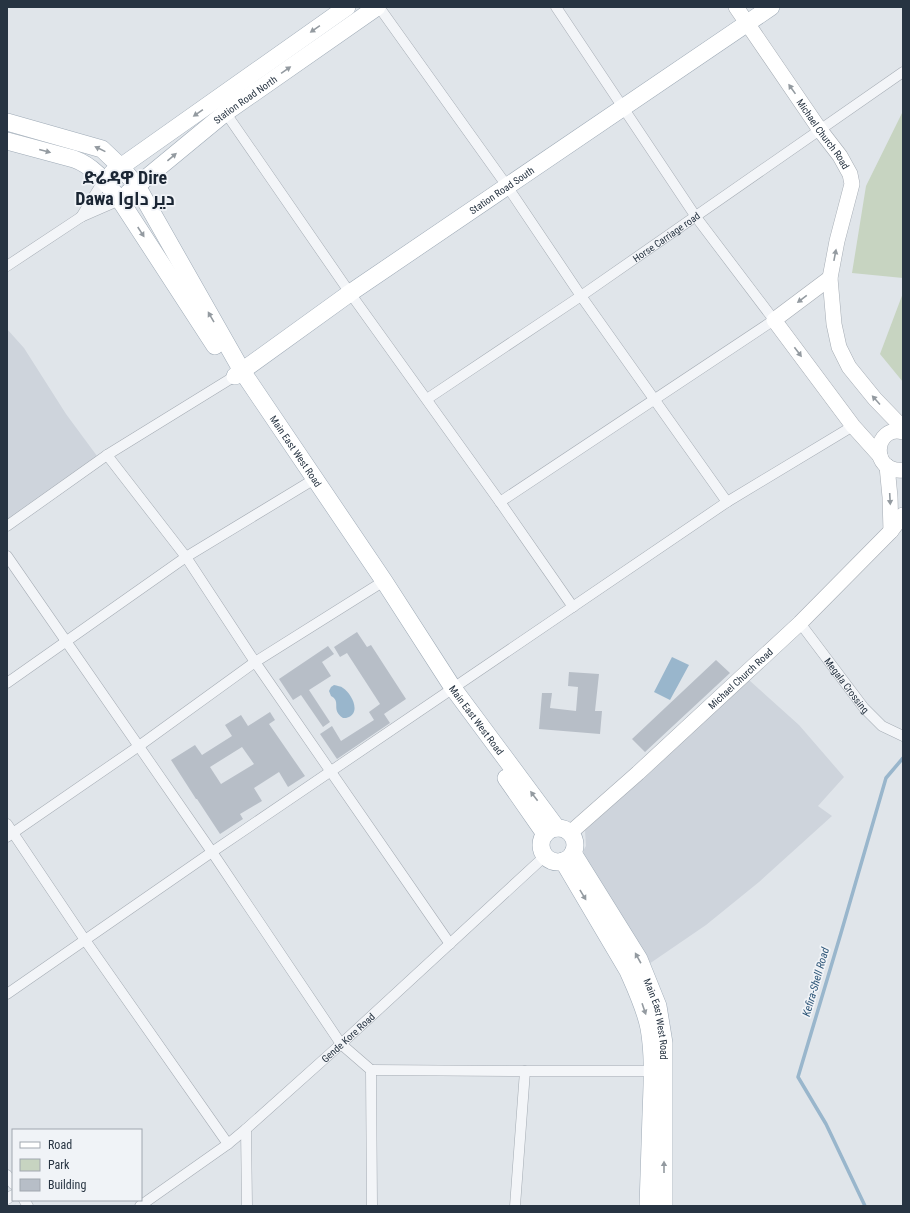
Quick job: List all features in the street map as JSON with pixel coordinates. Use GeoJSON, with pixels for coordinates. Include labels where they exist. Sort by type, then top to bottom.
{"type":"FeatureCollection","features":[{"type":"Feature","properties":{"kind":"main road","name":"Station Road North"},"geometry":{"type":"LineString","coordinates":[[120,200],[137,186],[221,106],[347,7]]}},
{"type":"Feature","properties":{"kind":"main road","name":"Station Road North"},"geometry":{"type":"LineString","coordinates":[[104,180],[121,167],[378,7]]}},
{"type":"Feature","properties":{"kind":"main road","name":"Michael Church Road"},"geometry":{"type":"LineString","coordinates":[[736,7],[820,130],[840,156],[850,174],[852,184],[837,240],[830,278],[834,324],[839,347],[849,367],[875,400],[903,428]]}},
{"type":"Feature","properties":{"kind":"main road","name":"Station Road South"},"geometry":{"type":"LineString","coordinates":[[238,373],[350,293],[771,7]]}},
{"type":"Feature","properties":{"kind":"main road","name":"Main East West Road"},"geometry":{"type":"LineString","coordinates":[[7,122],[102,149],[121,167],[137,186],[238,373],[308,483],[380,583]]}},
{"type":"Feature","properties":{"kind":"main road","name":"Main East West Road"},"geometry":{"type":"LineString","coordinates":[[7,141],[83,162],[104,180],[120,200],[380,583],[450,690],[557,831]]}},
{"type":"Feature","properties":{"kind":"main road"},"geometry":{"type":"LineString","coordinates":[[830,278],[774,320],[853,426],[883,461],[895,470],[903,470]]}},
{"type":"Feature","properties":{"kind":"main road"},"geometry":{"type":"LineString","coordinates":[[891,531],[890,497],[883,461],[879,451],[882,439],[887,434],[899,431],[903,432]]}},
{"type":"Feature","properties":{"kind":"main road","name":"Michael Church Road"},"geometry":{"type":"LineString","coordinates":[[557,831],[638,773],[800,623],[891,531],[903,515]]}},
{"type":"Feature","properties":{"kind":"main road"},"geometry":{"type":"LineString","coordinates":[[557,831],[575,842],[568,857],[553,861],[545,856],[541,847],[541,842],[557,831]]}},
{"type":"Feature","properties":{"kind":"main road","name":"Main East West Road"},"geometry":{"type":"LineString","coordinates":[[568,857],[599,908],[636,989],[649,1027],[658,1071],[657,1141],[664,1206]]}},
{"type":"Feature","properties":{"kind":"main road","name":"Main East West Road"},"geometry":{"type":"LineString","coordinates":[[648,1206],[657,1141]]}},
{"type":"Feature","properties":{"kind":"street"},"geometry":{"type":"LineString","coordinates":[[378,7],[507,186],[581,296],[727,502]]}},
{"type":"Feature","properties":{"kind":"street"},"geometry":{"type":"LineString","coordinates":[[500,502],[774,320],[696,216],[556,7]]}},
{"type":"Feature","properties":{"kind":"street","name":"Horse Carriage road"},"geometry":{"type":"LineString","coordinates":[[427,399],[581,296],[903,72]]}},
{"type":"Feature","properties":{"kind":"street"},"geometry":{"type":"LineString","coordinates":[[221,106],[350,293],[500,502],[572,607]]}},
{"type":"Feature","properties":{"kind":"street"},"geometry":{"type":"LineString","coordinates":[[81,216],[104,180]]}},
{"type":"Feature","properties":{"kind":"street"},"geometry":{"type":"LineString","coordinates":[[7,266],[81,216],[120,200]]}},
{"type":"Feature","properties":{"kind":"street"},"geometry":{"type":"LineString","coordinates":[[7,526],[107,455],[238,373]]}},
{"type":"Feature","properties":{"kind":"street"},"geometry":{"type":"LineString","coordinates":[[7,994],[212,852],[727,502],[853,426]]}},
{"type":"Feature","properties":{"kind":"street"},"geometry":{"type":"LineString","coordinates":[[107,455],[186,557],[255,662],[450,944]]}},
{"type":"Feature","properties":{"kind":"street"},"geometry":{"type":"LineString","coordinates":[[7,683],[186,557],[308,483]]}},
{"type":"Feature","properties":{"kind":"street"},"geometry":{"type":"LineString","coordinates":[[7,556],[212,852],[341,1044],[371,1070],[658,1071]]}},
{"type":"Feature","properties":{"kind":"street"},"geometry":{"type":"LineString","coordinates":[[10,835],[139,746],[255,662],[380,583]]}},
{"type":"Feature","properties":{"kind":"street","name":"Megala Crossing"},"geometry":{"type":"LineString","coordinates":[[800,623],[864,708],[882,726],[903,736]]}},
{"type":"Feature","properties":{"kind":"street"},"geometry":{"type":"LineString","coordinates":[[7,824],[10,835],[228,1144]]}},
{"type":"Feature","properties":{"kind":"street","name":"Gende Kore Road"},"geometry":{"type":"LineString","coordinates":[[140,1206],[228,1144],[246,1129],[341,1044],[545,856]]}},
{"type":"Feature","properties":{"kind":"street"},"geometry":{"type":"LineString","coordinates":[[371,1070],[372,1206]]}},
{"type":"Feature","properties":{"kind":"street"},"geometry":{"type":"LineString","coordinates":[[515,1206],[526,1071]]}},
{"type":"Feature","properties":{"kind":"street"},"geometry":{"type":"LineString","coordinates":[[246,1129],[247,1206]]}},
{"type":"Feature","properties":{"kind":"shaded area"},"geometry":{"type":"Polygon","coordinates":[[[7,329],[24,348],[66,414],[100,460],[7,526],[7,329]]]}},
{"type":"Feature","properties":{"kind":"shaded area"},"geometry":{"type":"Polygon","coordinates":[[[749,680],[799,725],[844,777],[818,806],[832,816],[759,882],[706,925],[649,964],[586,860],[583,851],[586,846],[585,830],[660,759],[749,680]]]}},
{"type":"Feature","properties":{"kind":"green space"},"geometry":{"type":"Polygon","coordinates":[[[903,111],[903,278],[852,273],[866,186],[903,111]]]}},
{"type":"Feature","properties":{"kind":"green space"},"geometry":{"type":"Polygon","coordinates":[[[903,293],[903,382],[880,354],[903,293]]]}},
{"type":"Feature","properties":{"kind":"water"},"geometry":{"type":"Polygon","coordinates":[[[672,657],[689,665],[670,700],[654,692],[672,657]]]}},
{"type":"Feature","properties":{"kind":"water"},"geometry":{"type":"Polygon","coordinates":[[[334,685],[342,687],[346,690],[354,702],[353,714],[347,718],[343,718],[337,712],[336,701],[331,696],[329,691],[334,685]]]}},
{"type":"Feature","properties":{"kind":"building"},"geometry":{"type":"Polygon","coordinates":[[[357,632],[367,647],[371,645],[406,699],[384,714],[390,723],[337,759],[320,734],[332,726],[341,741],[374,720],[369,712],[380,704],[347,653],[340,657],[334,647],[357,632]]]}},
{"type":"Feature","properties":{"kind":"building"},"geometry":{"type":"Polygon","coordinates":[[[328,646],[334,654],[322,662],[331,676],[309,690],[330,722],[323,727],[301,695],[293,700],[279,679],[328,646]]]}},
{"type":"Feature","properties":{"kind":"building"},"geometry":{"type":"Polygon","coordinates":[[[716,660],[730,673],[645,752],[632,739],[716,660]]]}},
{"type":"Feature","properties":{"kind":"building"},"geometry":{"type":"Polygon","coordinates":[[[569,672],[599,674],[595,711],[602,711],[600,734],[539,729],[542,693],[552,693],[550,708],[576,711],[578,687],[568,686],[569,672]]]}},
{"type":"Feature","properties":{"kind":"building"},"geometry":{"type":"Polygon","coordinates":[[[270,712],[275,720],[269,724],[305,776],[288,787],[279,772],[254,788],[262,801],[240,814],[243,819],[220,834],[171,760],[195,745],[202,755],[232,736],[225,725],[241,715],[248,726],[270,712]],[[242,747],[210,767],[221,784],[254,764],[242,747]]]}},
{"type":"Feature","properties":{"kind":"waterway","name":"Kefira-Shell Road"},"geometry":{"type":"LineString","coordinates":[[865,1206],[826,1124],[798,1077],[886,778],[903,758]]}},
{"type":"Feature","properties":{"kind":"district","name":"ድሬዳዋ Dire Dawa دير داوا"},"geometry":{"type":"Point","coordinates":[125,187]}}]}
